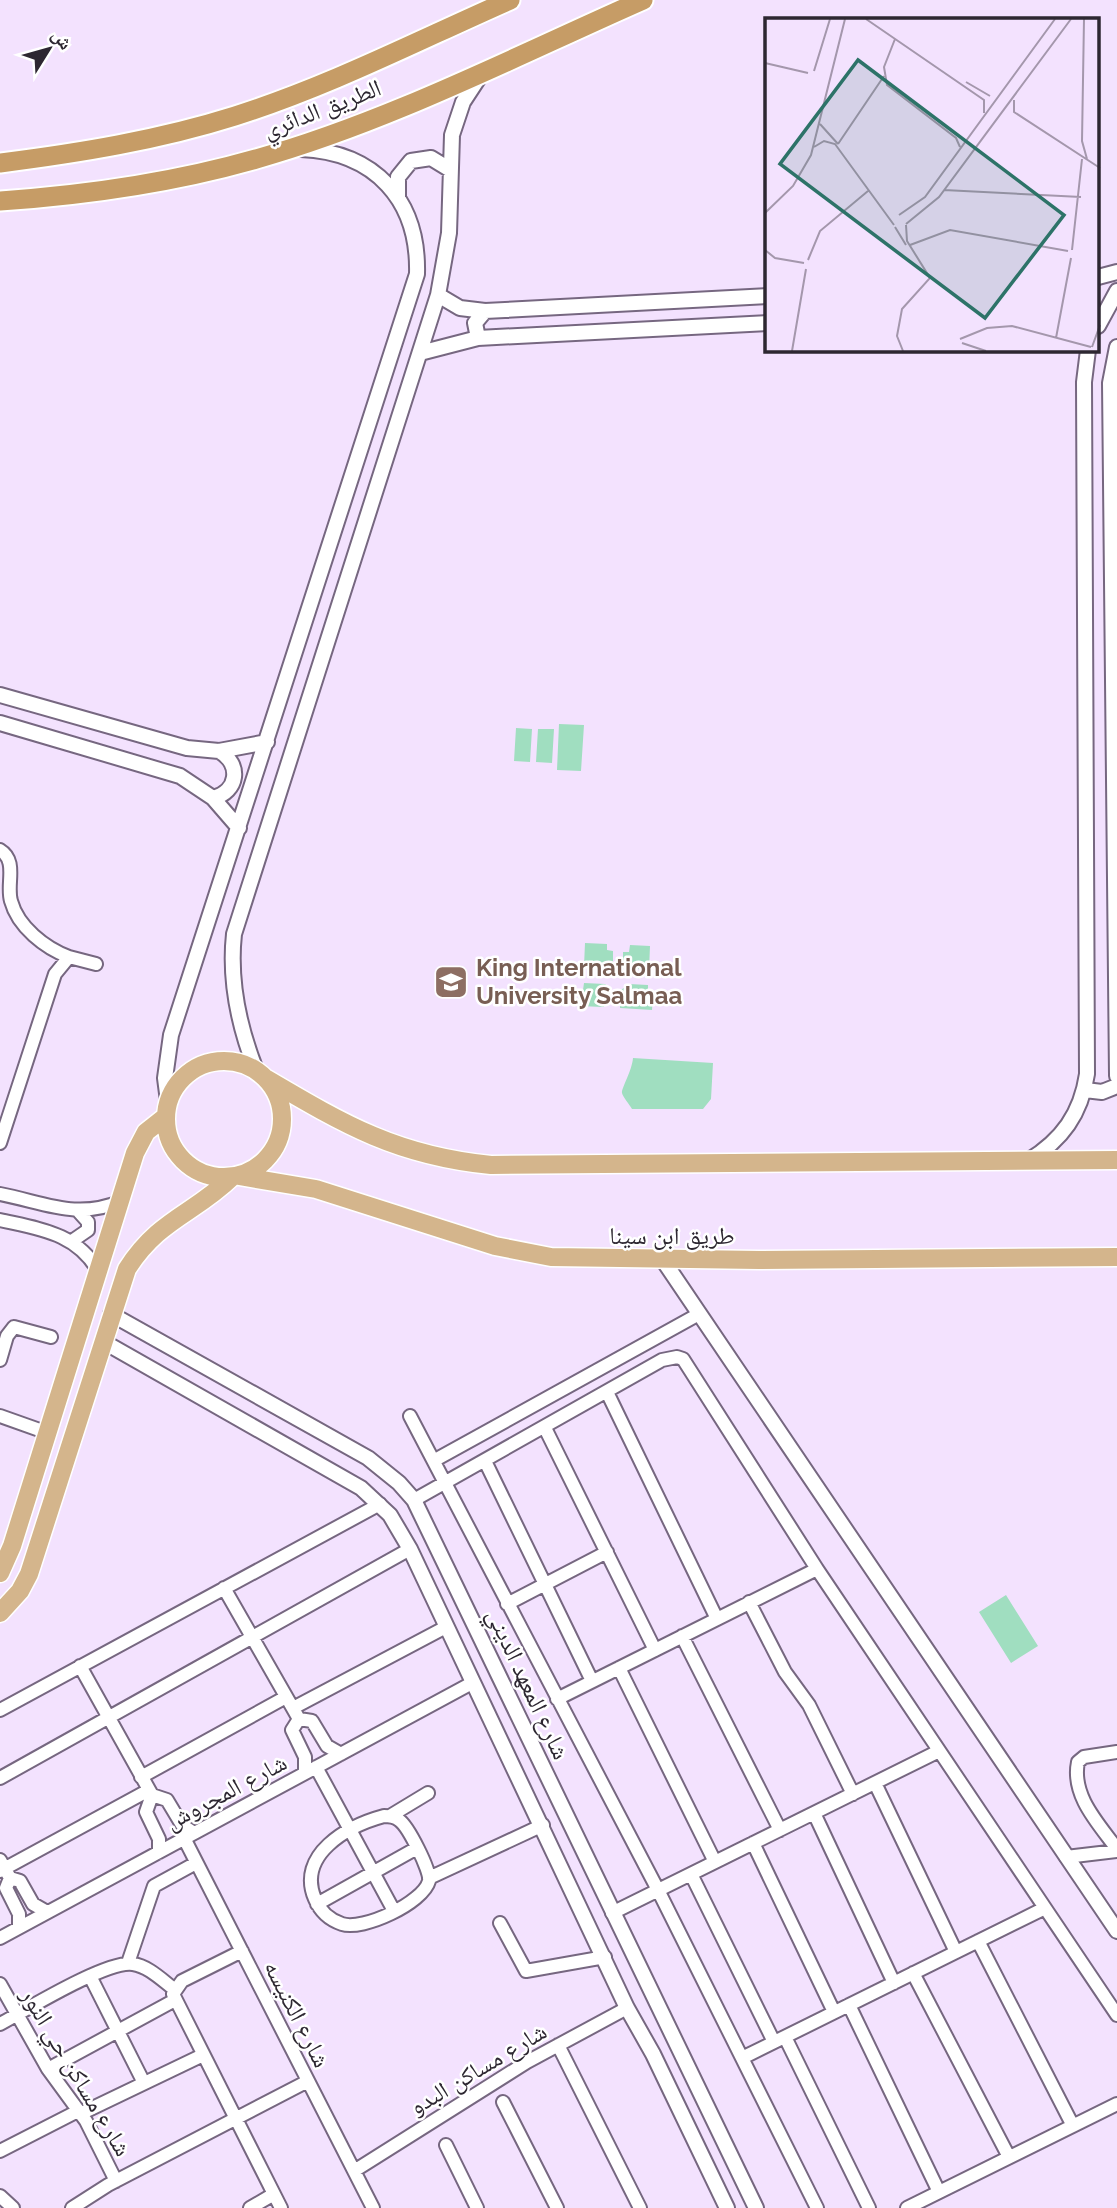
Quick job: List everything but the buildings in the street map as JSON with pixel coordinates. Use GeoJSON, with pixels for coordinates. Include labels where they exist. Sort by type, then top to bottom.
{"type":"FeatureCollection","features":[{"type":"Feature","properties":{"kind":"highway","name":"الطريق الدائري"},"geometry":{"type":"LineString","coordinates":[[0,163],[99,150],[233,117],[343,75],[510,0]]}},
{"type":"Feature","properties":{"kind":"highway","name":"الطريق الدائري"},"geometry":{"type":"LineString","coordinates":[[0,201],[152,184],[223,169],[292,148],[483,71],[643,0]]}},
{"type":"Feature","properties":{"kind":"main road"},"geometry":{"type":"LineString","coordinates":[[0,1573],[12,1546],[140,1142],[166,1109],[182,1078],[204,1063],[231,1061],[261,1075],[365,1135],[412,1152],[463,1163],[529,1167],[1117,1160]]}},
{"type":"Feature","properties":{"kind":"main road"},"geometry":{"type":"LineString","coordinates":[[0,1613],[20,1591],[29,1574],[127,1269],[151,1237],[236,1176],[255,1169],[268,1158],[277,1143],[282,1127],[276,1093],[261,1075]]}},
{"type":"Feature","properties":{"kind":"main road"},"geometry":{"type":"LineString","coordinates":[[166,1109],[166,1132],[180,1158],[204,1174],[236,1176]]}},
{"type":"Feature","properties":{"kind":"main road","name":"طريق ابن سينا"},"geometry":{"type":"LineString","coordinates":[[236,1176],[316,1189],[523,1253],[594,1260],[1117,1257]]}},
{"type":"Feature","properties":{"kind":"street"},"geometry":{"type":"LineString","coordinates":[[261,1075],[235,997],[232,966],[234,934],[438,295],[449,233],[449,169],[456,118],[483,71]]}},
{"type":"Feature","properties":{"kind":"street"},"geometry":{"type":"LineString","coordinates":[[166,1109],[165,1078],[171,1035],[413,294],[418,254],[411,225],[398,197],[377,175],[352,159],[333,152],[292,148]]}},
{"type":"Feature","properties":{"kind":"street"},"geometry":{"type":"LineString","coordinates":[[398,197],[398,177],[411,161],[431,158],[449,169]]}},
{"type":"Feature","properties":{"kind":"street"},"geometry":{"type":"LineString","coordinates":[[1100,276],[1117,272]]}},
{"type":"Feature","properties":{"kind":"street"},"geometry":{"type":"LineString","coordinates":[[1100,322],[1117,291]]}},
{"type":"Feature","properties":{"kind":"street"},"geometry":{"type":"LineString","coordinates":[[438,295],[460,308],[485,311],[765,296]]}},
{"type":"Feature","properties":{"kind":"street"},"geometry":{"type":"LineString","coordinates":[[478,338],[475,323],[485,311]]}},
{"type":"Feature","properties":{"kind":"street"},"geometry":{"type":"LineString","coordinates":[[420,353],[443,344],[478,338],[765,323]]}},
{"type":"Feature","properties":{"kind":"street"},"geometry":{"type":"LineString","coordinates":[[1117,347],[1110,383],[1117,1076]]}},
{"type":"Feature","properties":{"kind":"street"},"geometry":{"type":"LineString","coordinates":[[1028,1161],[1044,1151],[1064,1132],[1079,1108],[1085,1090],[1088,1045],[1084,382],[1088,352]]}},
{"type":"Feature","properties":{"kind":"street"},"geometry":{"type":"LineString","coordinates":[[0,695],[172,745],[219,751],[267,742]]}},
{"type":"Feature","properties":{"kind":"street"},"geometry":{"type":"LineString","coordinates":[[0,723],[180,776],[213,798],[239,828]]}},
{"type":"Feature","properties":{"kind":"street"},"geometry":{"type":"LineString","coordinates":[[213,798],[228,792],[235,777],[232,761],[219,751]]}},
{"type":"Feature","properties":{"kind":"street"},"geometry":{"type":"LineString","coordinates":[[0,850],[10,862],[10,898],[20,919],[48,947],[69,957],[96,964]]}},
{"type":"Feature","properties":{"kind":"street"},"geometry":{"type":"LineString","coordinates":[[0,1143],[4,1114],[54,975],[69,957]]}},
{"type":"Feature","properties":{"kind":"street"},"geometry":{"type":"LineString","coordinates":[[1085,1090],[1102,1092],[1117,1086]]}},
{"type":"Feature","properties":{"kind":"street"},"geometry":{"type":"LineString","coordinates":[[0,1194],[79,1212],[96,1211],[122,1201]]}},
{"type":"Feature","properties":{"kind":"street"},"geometry":{"type":"LineString","coordinates":[[72,1241],[88,1230],[88,1222],[79,1212]]}},
{"type":"Feature","properties":{"kind":"street"},"geometry":{"type":"LineString","coordinates":[[0,1220],[51,1231],[72,1241],[88,1255],[99,1272]]}},
{"type":"Feature","properties":{"kind":"street"},"geometry":{"type":"LineString","coordinates":[[663,1260],[1117,1931]]}},
{"type":"Feature","properties":{"kind":"street","name":"شارع المعهد الديني"},"geometry":{"type":"LineString","coordinates":[[111,1314],[368,1458],[399,1483],[414,1500],[756,2208]]}},
{"type":"Feature","properties":{"kind":"street"},"geometry":{"type":"LineString","coordinates":[[435,1460],[699,1314]]}},
{"type":"Feature","properties":{"kind":"street"},"geometry":{"type":"LineString","coordinates":[[0,1360],[7,1336],[14,1327],[51,1337]]}},
{"type":"Feature","properties":{"kind":"street","name":"شارع المعهد الديني"},"geometry":{"type":"LineString","coordinates":[[104,1342],[348,1479],[380,1504],[410,1549],[472,1683],[543,1825],[627,2008],[669,2087],[727,2208]]}},
{"type":"Feature","properties":{"kind":"street"},"geometry":{"type":"LineString","coordinates":[[414,1500],[662,1360],[677,1357],[682,1359],[817,1569],[1117,2015]]}},
{"type":"Feature","properties":{"kind":"street"},"geometry":{"type":"LineString","coordinates":[[607,1392],[717,1619]]}},
{"type":"Feature","properties":{"kind":"street"},"geometry":{"type":"LineString","coordinates":[[0,1416],[48,1433]]}},
{"type":"Feature","properties":{"kind":"street"},"geometry":{"type":"LineString","coordinates":[[410,1416],[556,1699],[659,1890],[817,2208]]}},
{"type":"Feature","properties":{"kind":"street"},"geometry":{"type":"LineString","coordinates":[[545,1428],[655,1650]]}},
{"type":"Feature","properties":{"kind":"street"},"geometry":{"type":"LineString","coordinates":[[485,1461],[592,1681]]}},
{"type":"Feature","properties":{"kind":"street"},"geometry":{"type":"LineString","coordinates":[[0,1710],[380,1504]]}},
{"type":"Feature","properties":{"kind":"street"},"geometry":{"type":"LineString","coordinates":[[0,1778],[410,1549]]}},
{"type":"Feature","properties":{"kind":"street"},"geometry":{"type":"LineString","coordinates":[[507,1605],[607,1552]]}},
{"type":"Feature","properties":{"kind":"street"},"geometry":{"type":"LineString","coordinates":[[556,1699],[817,1569]]}},
{"type":"Feature","properties":{"kind":"street"},"geometry":{"type":"LineString","coordinates":[[224,1588],[292,1708],[312,1721],[327,1746],[341,1754]]}},
{"type":"Feature","properties":{"kind":"street"},"geometry":{"type":"LineString","coordinates":[[749,1602],[785,1672],[809,1705],[853,1794]]}},
{"type":"Feature","properties":{"kind":"street"},"geometry":{"type":"LineString","coordinates":[[141,1777],[292,1708],[446,1627]]}},
{"type":"Feature","properties":{"kind":"street"},"geometry":{"type":"LineString","coordinates":[[682,1636],[780,1830]]}},
{"type":"Feature","properties":{"kind":"street","name":"شارع الكنيسه"},"geometry":{"type":"LineString","coordinates":[[80,1666],[150,1793],[167,1800],[189,1835],[196,1863],[373,2208]]}},
{"type":"Feature","properties":{"kind":"street"},"geometry":{"type":"LineString","coordinates":[[619,1668],[715,1862]]}},
{"type":"Feature","properties":{"kind":"street","name":"شارع المجروش"},"geometry":{"type":"LineString","coordinates":[[0,1938],[472,1683]]}},
{"type":"Feature","properties":{"kind":"street"},"geometry":{"type":"LineString","coordinates":[[292,1708],[292,1730],[310,1770],[351,1830],[394,1910]]}},
{"type":"Feature","properties":{"kind":"street"},"geometry":{"type":"LineString","coordinates":[[494,1727],[518,1716]]}},
{"type":"Feature","properties":{"kind":"street"},"geometry":{"type":"LineString","coordinates":[[589,1924],[939,1751]]}},
{"type":"Feature","properties":{"kind":"street"},"geometry":{"type":"LineString","coordinates":[[1066,1857],[1117,1850],[1082,1798],[1076,1773],[1077,1762],[1084,1757],[1117,1752]]}},
{"type":"Feature","properties":{"kind":"street"},"geometry":{"type":"LineString","coordinates":[[875,1783],[956,1952]]}},
{"type":"Feature","properties":{"kind":"street"},"geometry":{"type":"LineString","coordinates":[[4,1869],[150,1793]]}},
{"type":"Feature","properties":{"kind":"street","name":"شارع الكنيسه"},"geometry":{"type":"LineString","coordinates":[[150,1793],[146,1812],[159,1839],[159,1852]]}},
{"type":"Feature","properties":{"kind":"street"},"geometry":{"type":"LineString","coordinates":[[390,1816],[401,1822],[416,1848],[429,1878],[425,1889],[374,1923],[353,1926],[332,1920],[317,1904],[312,1892],[313,1865],[323,1849],[351,1830],[377,1818],[390,1816],[428,1793]]}},
{"type":"Feature","properties":{"kind":"street"},"geometry":{"type":"LineString","coordinates":[[814,1813],[894,1983]]}},
{"type":"Feature","properties":{"kind":"street"},"geometry":{"type":"LineString","coordinates":[[429,1878],[543,1825]]}},
{"type":"Feature","properties":{"kind":"street"},"geometry":{"type":"LineString","coordinates":[[753,1843],[834,2012]]}},
{"type":"Feature","properties":{"kind":"street"},"geometry":{"type":"LineString","coordinates":[[317,1904],[416,1848]]}},
{"type":"Feature","properties":{"kind":"street"},"geometry":{"type":"LineString","coordinates":[[128,1963],[154,1886],[196,1863]]}},
{"type":"Feature","properties":{"kind":"street"},"geometry":{"type":"LineString","coordinates":[[4,1869],[20,1881],[33,1904],[47,1912]]}},
{"type":"Feature","properties":{"kind":"street"},"geometry":{"type":"LineString","coordinates":[[4,1869],[6,1888],[20,1917],[19,1927]]}},
{"type":"Feature","properties":{"kind":"street"},"geometry":{"type":"LineString","coordinates":[[691,1874],[869,2208]]}},
{"type":"Feature","properties":{"kind":"street"},"geometry":{"type":"LineString","coordinates":[[742,2058],[1045,1908]]}},
{"type":"Feature","properties":{"kind":"street"},"geometry":{"type":"LineString","coordinates":[[500,1923],[526,1971],[605,1957]]}},
{"type":"Feature","properties":{"kind":"street"},"geometry":{"type":"LineString","coordinates":[[978,1941],[1073,2126]]}},
{"type":"Feature","properties":{"kind":"street"},"geometry":{"type":"LineString","coordinates":[[48,2069],[118,2031],[174,1994],[182,1981],[242,1951]]}},
{"type":"Feature","properties":{"kind":"street"},"geometry":{"type":"LineString","coordinates":[[0,2024],[90,1976],[128,1963],[147,1969],[174,1994],[281,2208]]}},
{"type":"Feature","properties":{"kind":"street"},"geometry":{"type":"LineString","coordinates":[[913,1973],[1009,2157]]}},
{"type":"Feature","properties":{"kind":"street"},"geometry":{"type":"LineString","coordinates":[[90,1976],[144,2083]]}},
{"type":"Feature","properties":{"kind":"street","name":"شارع مساكن حي النور"},"geometry":{"type":"LineString","coordinates":[[0,1984],[48,2069],[79,2113],[116,2181]]}},
{"type":"Feature","properties":{"kind":"street"},"geometry":{"type":"LineString","coordinates":[[849,2005],[939,2192]]}},
{"type":"Feature","properties":{"kind":"street","name":"شارع مساكن البدو"},"geometry":{"type":"LineString","coordinates":[[354,2171],[558,2045],[627,2008]]}},
{"type":"Feature","properties":{"kind":"street"},"geometry":{"type":"LineString","coordinates":[[558,2045],[640,2208]]}},
{"type":"Feature","properties":{"kind":"street"},"geometry":{"type":"LineString","coordinates":[[0,2151],[203,2055]]}},
{"type":"Feature","properties":{"kind":"street"},"geometry":{"type":"LineString","coordinates":[[669,2087],[693,2075]]}},
{"type":"Feature","properties":{"kind":"street"},"geometry":{"type":"LineString","coordinates":[[72,2208],[116,2181],[308,2081]]}},
{"type":"Feature","properties":{"kind":"street"},"geometry":{"type":"LineString","coordinates":[[503,2102],[557,2208]]}},
{"type":"Feature","properties":{"kind":"street"},"geometry":{"type":"LineString","coordinates":[[907,2208],[928,2203],[939,2192],[1117,2104]]}},
{"type":"Feature","properties":{"kind":"street"},"geometry":{"type":"LineString","coordinates":[[446,2145],[477,2208]]}},
{"type":"Feature","properties":{"kind":"street"},"geometry":{"type":"LineString","coordinates":[[250,2208],[274,2194]]}},
{"type":"Feature","properties":{"kind":"street"},"geometry":{"type":"LineString","coordinates":[[0,2196],[13,2208]]}},
{"type":"Feature","properties":{"kind":"green space"},"geometry":{"type":"Polygon","coordinates":[[[559,724],[584,725],[581,771],[557,770],[559,724]]]}},
{"type":"Feature","properties":{"kind":"green space"},"geometry":{"type":"Polygon","coordinates":[[[516,728],[532,729],[530,762],[514,761],[516,728]]]}},
{"type":"Feature","properties":{"kind":"green space"},"geometry":{"type":"Polygon","coordinates":[[[538,729],[554,729],[552,763],[536,762],[538,729]]]}},
{"type":"Feature","properties":{"kind":"green space"},"geometry":{"type":"Polygon","coordinates":[[[585,943],[607,944],[607,950],[613,951],[613,963],[606,968],[584,966],[585,943]]]}},
{"type":"Feature","properties":{"kind":"green space"},"geometry":{"type":"Polygon","coordinates":[[[630,945],[650,946],[649,970],[628,968],[623,963],[623,952],[629,952],[630,945]]]}},
{"type":"Feature","properties":{"kind":"green space"},"geometry":{"type":"Polygon","coordinates":[[[584,983],[605,984],[611,989],[611,1003],[605,1002],[604,1007],[578,1006],[579,990],[583,990],[584,983]]]}},
{"type":"Feature","properties":{"kind":"green space"},"geometry":{"type":"Polygon","coordinates":[[[629,984],[648,985],[648,993],[653,994],[652,1010],[620,1008],[621,990],[629,984]]]}},
{"type":"Feature","properties":{"kind":"green space"},"geometry":{"type":"Polygon","coordinates":[[[633,1058],[713,1063],[711,1099],[703,1109],[632,1109],[622,1093],[633,1058]]]}},
{"type":"Feature","properties":{"kind":"green space"},"geometry":{"type":"Polygon","coordinates":[[[1006,1595],[1038,1646],[1011,1663],[979,1612],[1006,1595]]]}},
{"type":"Feature","properties":{"kind":"place","name":"King International University Salmaa"},"geometry":{"type":"Point","coordinates":[451,982]}}]}
